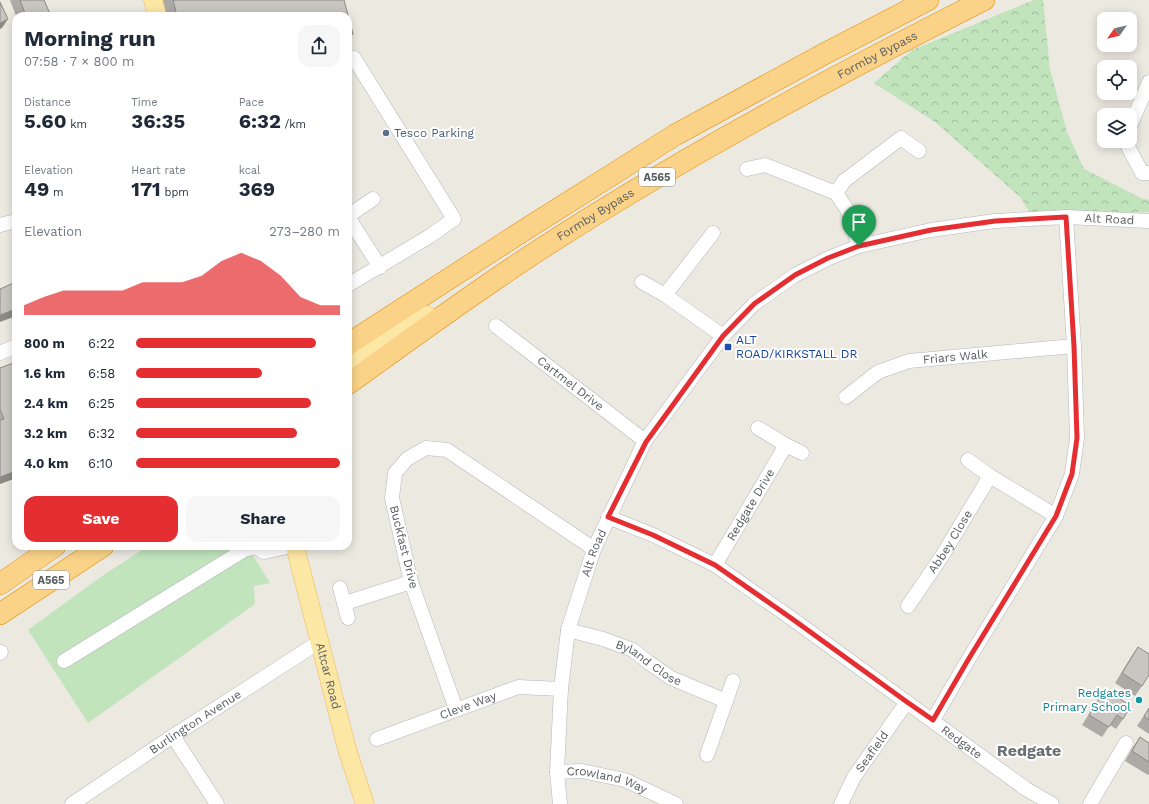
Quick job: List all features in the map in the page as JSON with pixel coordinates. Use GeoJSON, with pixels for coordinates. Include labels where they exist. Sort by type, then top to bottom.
{"type":"FeatureCollection","features":[{"type":"Feature","properties":{"kind":"highway","name":"Formby Bypass"},"geometry":{"type":"LineString","coordinates":[[352,341],[675,135],[824,54],[928,0]]}},
{"type":"Feature","properties":{"kind":"highway","name":"Formby Bypass"},"geometry":{"type":"LineString","coordinates":[[352,381],[473,295],[550,243],[700,152],[823,83],[984,0]]}},
{"type":"Feature","properties":{"kind":"highway","name":"A565"},"geometry":{"type":"LineString","coordinates":[[0,584],[48,550]]}},
{"type":"Feature","properties":{"kind":"highway","name":"A565"},"geometry":{"type":"LineString","coordinates":[[0,614],[97,550]]}},
{"type":"Feature","properties":{"kind":"main road"},"geometry":{"type":"LineString","coordinates":[[153,0],[156,12]]}},
{"type":"Feature","properties":{"kind":"main road"},"geometry":{"type":"LineString","coordinates":[[352,365],[426,316],[473,295]]}},
{"type":"Feature","properties":{"kind":"main road","name":"Altcar Road"},"geometry":{"type":"LineString","coordinates":[[296,550],[347,749],[365,804]]}},
{"type":"Feature","properties":{"kind":"street"},"geometry":{"type":"LineString","coordinates":[[352,59],[354,58],[454,219],[430,236],[352,283]]}},
{"type":"Feature","properties":{"kind":"street"},"geometry":{"type":"LineString","coordinates":[[1137,110],[1149,82]]}},
{"type":"Feature","properties":{"kind":"street"},"geometry":{"type":"LineString","coordinates":[[836,193],[844,182],[901,138],[920,152]]}},
{"type":"Feature","properties":{"kind":"street"},"geometry":{"type":"LineString","coordinates":[[1129,148],[1142,173],[1149,173]]}},
{"type":"Feature","properties":{"kind":"street"},"geometry":{"type":"LineString","coordinates":[[747,169],[765,165],[836,193],[848,211],[859,246]]}},
{"type":"Feature","properties":{"kind":"street"},"geometry":{"type":"LineString","coordinates":[[352,213],[373,199]]}},
{"type":"Feature","properties":{"kind":"street"},"geometry":{"type":"LineString","coordinates":[[933,720],[1056,516],[1072,474],[1077,438],[1074,346],[1066,217]]}},
{"type":"Feature","properties":{"kind":"street","name":"Alt Road"},"geometry":{"type":"LineString","coordinates":[[560,804],[557,772],[561,689],[568,630],[594,549],[608,517],[646,442],[723,336],[754,304],[795,275],[828,258],[859,246],[931,230],[995,221],[1066,217],[1149,221]]}},
{"type":"Feature","properties":{"kind":"street"},"geometry":{"type":"LineString","coordinates":[[0,225],[12,221]]}},
{"type":"Feature","properties":{"kind":"street"},"geometry":{"type":"LineString","coordinates":[[352,222],[380,267]]}},
{"type":"Feature","properties":{"kind":"street"},"geometry":{"type":"LineString","coordinates":[[664,296],[713,233]]}},
{"type":"Feature","properties":{"kind":"street"},"geometry":{"type":"LineString","coordinates":[[642,282],[723,336]]}},
{"type":"Feature","properties":{"kind":"street","name":"Cartmel Drive"},"geometry":{"type":"LineString","coordinates":[[496,326],[646,442]]}},
{"type":"Feature","properties":{"kind":"street","name":"Friars Walk"},"geometry":{"type":"LineString","coordinates":[[846,397],[878,372],[909,361],[1074,346]]}},
{"type":"Feature","properties":{"kind":"street"},"geometry":{"type":"LineString","coordinates":[[0,353],[12,348]]}},
{"type":"Feature","properties":{"kind":"street"},"geometry":{"type":"LineString","coordinates":[[758,428],[786,446],[802,453]]}},
{"type":"Feature","properties":{"kind":"street","name":"Redgate Drive"},"geometry":{"type":"LineString","coordinates":[[715,565],[786,446]]}},
{"type":"Feature","properties":{"kind":"street","name":"Buckfast Drive"},"geometry":{"type":"LineString","coordinates":[[456,709],[411,582],[392,498],[395,473],[407,459],[426,448],[447,450],[594,549]]}},
{"type":"Feature","properties":{"kind":"street"},"geometry":{"type":"LineString","coordinates":[[968,460],[990,476],[1056,516]]}},
{"type":"Feature","properties":{"kind":"street","name":"Abbey Close"},"geometry":{"type":"LineString","coordinates":[[908,606],[942,556],[990,476]]}},
{"type":"Feature","properties":{"kind":"street","name":"Redgate"},"geometry":{"type":"LineString","coordinates":[[608,517],[653,535],[715,565],[933,720],[1026,789],[1052,804]]}},
{"type":"Feature","properties":{"kind":"street"},"geometry":{"type":"LineString","coordinates":[[64,661],[244,550]]}},
{"type":"Feature","properties":{"kind":"street"},"geometry":{"type":"LineString","coordinates":[[261,550],[264,552],[273,550]]}},
{"type":"Feature","properties":{"kind":"street"},"geometry":{"type":"LineString","coordinates":[[345,603],[411,582]]}},
{"type":"Feature","properties":{"kind":"street"},"geometry":{"type":"LineString","coordinates":[[340,588],[348,618]]}},
{"type":"Feature","properties":{"kind":"street","name":"Byland Close"},"geometry":{"type":"LineString","coordinates":[[568,630],[603,639],[633,650],[671,678],[726,701]]}},
{"type":"Feature","properties":{"kind":"street","name":"Burlington Avenue"},"geometry":{"type":"LineString","coordinates":[[72,804],[173,736],[319,642]]}},
{"type":"Feature","properties":{"kind":"street"},"geometry":{"type":"LineString","coordinates":[[707,755],[733,681]]}},
{"type":"Feature","properties":{"kind":"street","name":"Cleve Way"},"geometry":{"type":"LineString","coordinates":[[377,739],[518,686],[561,689]]}},
{"type":"Feature","properties":{"kind":"street","name":"Seafield"},"geometry":{"type":"LineString","coordinates":[[841,804],[854,777],[907,702]]}},
{"type":"Feature","properties":{"kind":"street"},"geometry":{"type":"LineString","coordinates":[[173,736],[217,804]]}},
{"type":"Feature","properties":{"kind":"street"},"geometry":{"type":"LineString","coordinates":[[1090,804],[1126,744]]}},
{"type":"Feature","properties":{"kind":"street","name":"Crowland Way"},"geometry":{"type":"LineString","coordinates":[[557,772],[582,771],[625,780],[677,801]]}},
{"type":"Feature","properties":{"kind":"green space"},"geometry":{"type":"Polygon","coordinates":[[[1034,0],[1043,0],[1050,69],[1067,132],[1084,169],[1143,199],[1149,200],[1149,212],[1032,217],[1021,198],[935,122],[874,83],[912,50],[1034,0]]]}},
{"type":"Feature","properties":{"kind":"green space"},"geometry":{"type":"Polygon","coordinates":[[[142,550],[249,550],[270,583],[254,586],[255,604],[88,723],[28,630],[102,576],[142,550]]]}},
{"type":"Feature","properties":{"kind":"building"},"geometry":{"type":"Polygon","coordinates":[[[20,0],[44,0],[49,12],[24,12],[20,0]]]}},
{"type":"Feature","properties":{"kind":"building"},"geometry":{"type":"Polygon","coordinates":[[[173,0],[344,0],[347,12],[176,12],[173,0]]]}},
{"type":"Feature","properties":{"kind":"building"},"geometry":{"type":"Polygon","coordinates":[[[0,2],[8,19],[0,23],[0,2]]]}},
{"type":"Feature","properties":{"kind":"building"},"geometry":{"type":"Polygon","coordinates":[[[12,284],[12,310],[0,315],[0,289],[12,284]]]}},
{"type":"Feature","properties":{"kind":"building"},"geometry":{"type":"Polygon","coordinates":[[[12,364],[12,472],[0,477],[0,420],[4,419],[0,409],[0,368],[12,364]]]}},
{"type":"Feature","properties":{"kind":"building"},"geometry":{"type":"Polygon","coordinates":[[[1138,647],[1149,654],[1149,675],[1142,686],[1122,673],[1138,647]]]}},
{"type":"Feature","properties":{"kind":"building"},"geometry":{"type":"Polygon","coordinates":[[[1105,689],[1131,706],[1123,719],[1117,715],[1109,727],[1089,715],[1105,689]]]}},
{"type":"Feature","properties":{"kind":"building"},"geometry":{"type":"Polygon","coordinates":[[[1149,708],[1149,720],[1144,716],[1149,708]]]}},
{"type":"Feature","properties":{"kind":"building"},"geometry":{"type":"Polygon","coordinates":[[[1140,737],[1149,743],[1149,762],[1132,751],[1140,737]]]}},
{"type":"Feature","properties":{"kind":"place","name":"Tesco Parking"},"geometry":{"type":"Point","coordinates":[386,133]}},
{"type":"Feature","properties":{"kind":"place","name":"ALT ROAD/KIRKSTALL DR"},"geometry":{"type":"Point","coordinates":[728,347]}},
{"type":"Feature","properties":{"kind":"place","name":"Redgates Primary School"},"geometry":{"type":"Point","coordinates":[1139,700]}},
{"type":"Feature","properties":{"kind":"district","name":"Redgate"},"geometry":{"type":"Point","coordinates":[1029,750]}},
{"type":"Feature","properties":{"kind":"route"},"geometry":{"type":"LineString","coordinates":[[1066,217],[1074,346],[1077,438],[1072,474],[1056,516],[933,720],[715,565],[653,535],[608,517],[646,442],[723,336],[754,304],[795,275],[828,258],[859,246],[931,230],[995,221],[1066,217]]}}]}
